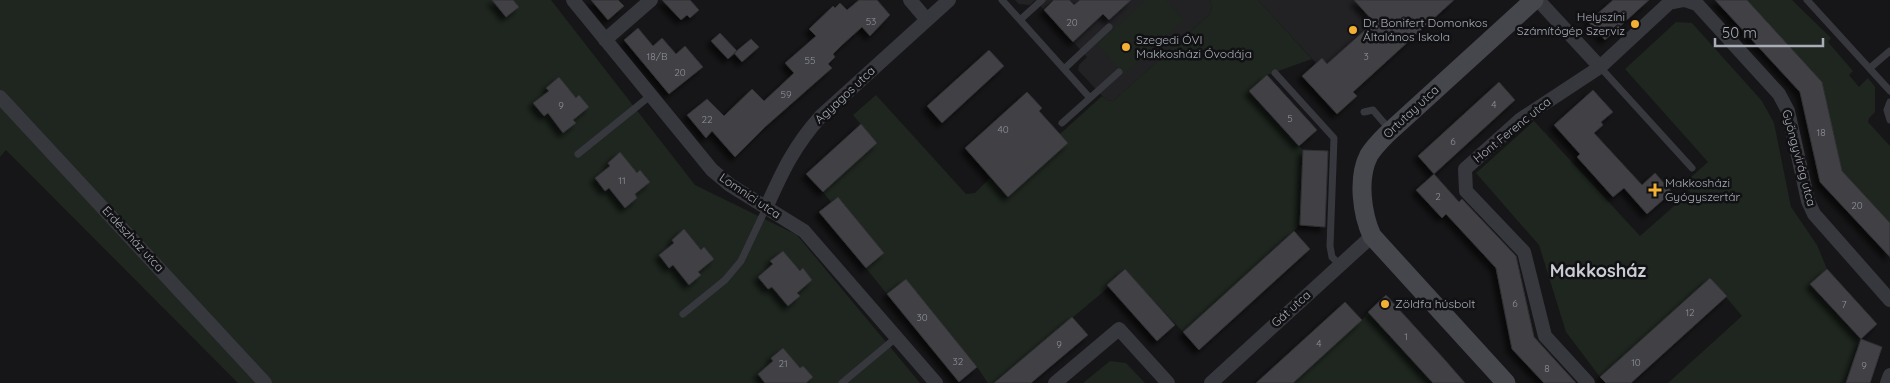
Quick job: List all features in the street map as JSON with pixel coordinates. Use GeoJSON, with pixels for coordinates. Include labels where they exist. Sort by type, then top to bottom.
{"type":"FeatureCollection","features":[{"type":"Feature","properties":{"kind":"street","name":"Lomnici utca"},"geometry":{"type":"LineString","coordinates":[[573,0],[712,170],[730,185],[804,232],[936,383]]}},
{"type":"Feature","properties":{"kind":"street"},"geometry":{"type":"LineString","coordinates":[[605,40],[651,0]]}},
{"type":"Feature","properties":{"kind":"street"},"geometry":{"type":"LineString","coordinates":[[910,0],[927,20]]}},
{"type":"Feature","properties":{"kind":"street","name":"Agyagos utca"},"geometry":{"type":"LineString","coordinates":[[766,208],[787,160],[802,137],[821,116],[949,0]]}},
{"type":"Feature","properties":{"kind":"street","name":"Ortutay utca"},"geometry":{"type":"LineString","coordinates":[[1506,383],[1372,236],[1366,223],[1363,196],[1364,172],[1369,156],[1390,131],[1534,0]]}},
{"type":"Feature","properties":{"kind":"street"},"geometry":{"type":"LineString","coordinates":[[1538,0],[1600,67]]}},
{"type":"Feature","properties":{"kind":"street","name":"Gyöngyvirág utca"},"geometry":{"type":"LineString","coordinates":[[1600,67],[1669,3],[1690,1],[1779,94],[1788,111],[1808,201],[1814,214],[1890,300]]}},
{"type":"Feature","properties":{"kind":"street","name":"Hont Ferenc utca"},"geometry":{"type":"LineString","coordinates":[[1588,383],[1545,336],[1524,252],[1466,191],[1465,169],[1521,119],[1600,67]]}},
{"type":"Feature","properties":{"kind":"street","name":"Erdészház utca"},"geometry":{"type":"LineString","coordinates":[[0,97],[265,383]]}},
{"type":"Feature","properties":{"kind":"street","name":"Gát utca"},"geometry":{"type":"LineString","coordinates":[[1210,383],[1372,236]]}},
{"type":"Feature","properties":{"kind":"street"},"geometry":{"type":"LineString","coordinates":[[1055,383],[1119,329],[1168,383]]}},
{"type":"Feature","properties":{"kind":"street"},"geometry":{"type":"LineString","coordinates":[[1887,383],[1890,375]]}},
{"type":"Feature","properties":{"kind":"lane"},"geometry":{"type":"LineString","coordinates":[[1002,0],[1090,98]]}},
{"type":"Feature","properties":{"kind":"lane"},"geometry":{"type":"LineString","coordinates":[[1020,20],[1042,0]]}},
{"type":"Feature","properties":{"kind":"lane"},"geometry":{"type":"LineString","coordinates":[[1806,0],[1890,91]]}},
{"type":"Feature","properties":{"kind":"lane"},"geometry":{"type":"LineString","coordinates":[[1064,69],[1109,27]]}},
{"type":"Feature","properties":{"kind":"lane"},"geometry":{"type":"LineString","coordinates":[[1870,68],[1890,50]]}},
{"type":"Feature","properties":{"kind":"lane"},"geometry":{"type":"LineString","coordinates":[[1600,67],[1692,168]]}},
{"type":"Feature","properties":{"kind":"lane"},"geometry":{"type":"LineString","coordinates":[[1062,123],[1119,72]]}},
{"type":"Feature","properties":{"kind":"lane"},"geometry":{"type":"LineString","coordinates":[[1276,73],[1334,138],[1330,246],[1332,257],[1340,265]]}},
{"type":"Feature","properties":{"kind":"lane"},"geometry":{"type":"LineString","coordinates":[[578,154],[650,96]]}},
{"type":"Feature","properties":{"kind":"lane"},"geometry":{"type":"LineString","coordinates":[[1890,102],[1887,110],[1890,120]]}},
{"type":"Feature","properties":{"kind":"lane"},"geometry":{"type":"LineString","coordinates":[[1364,112],[1373,110],[1390,131]]}},
{"type":"Feature","properties":{"kind":"lane"},"geometry":{"type":"LineString","coordinates":[[683,314],[725,280],[741,261],[766,208]]}},
{"type":"Feature","properties":{"kind":"lane"},"geometry":{"type":"LineString","coordinates":[[842,383],[897,337]]}},
{"type":"Feature","properties":{"kind":"shaded area"},"geometry":{"type":"Polygon","coordinates":[[[0,0],[551,0],[695,185],[797,235],[920,383],[238,383],[6,150],[0,157],[0,0]]]}},
{"type":"Feature","properties":{"kind":"shaded area"},"geometry":{"type":"Polygon","coordinates":[[[1015,0],[1035,0],[1030,5],[1019,4],[1015,0]]]}},
{"type":"Feature","properties":{"kind":"shaded area","name":"Szegedi ÓVI Makkosházi Óvodája"},"geometry":{"type":"Polygon","coordinates":[[[1035,0],[1209,0],[1212,4],[1211,13],[1113,101],[1106,100],[1078,70],[1079,65],[1087,57],[1035,0]]]}},
{"type":"Feature","properties":{"kind":"shaded area"},"geometry":{"type":"Polygon","coordinates":[[[1146,0],[1166,0],[1184,20],[1124,74],[1097,44],[1146,0]]]}},
{"type":"Feature","properties":{"kind":"shaded area"},"geometry":{"type":"Polygon","coordinates":[[[1209,0],[1258,0],[1312,59],[1267,75],[1249,91],[1303,150],[1300,225],[1183,332],[1124,269],[1107,285],[1109,287],[994,383],[988,383],[906,279],[887,294],[866,268],[884,253],[838,197],[831,202],[823,192],[877,143],[853,115],[876,95],[966,194],[975,193],[990,178],[1008,197],[1068,143],[1060,134],[1102,96],[1106,100],[1113,101],[1211,13],[1212,4],[1209,0]]]}},
{"type":"Feature","properties":{"kind":"shaded area","name":"Dr. Bonifert Domonkos Általános Iskola"},"geometry":{"type":"Polygon","coordinates":[[[1258,0],[1454,0],[1363,82],[1342,80],[1357,96],[1337,114],[1302,76],[1316,63],[1258,0]]]}},
{"type":"Feature","properties":{"kind":"shaded area"},"geometry":{"type":"Polygon","coordinates":[[[1747,0],[1792,0],[1831,38],[1828,42],[1853,71],[1849,75],[1859,87],[1868,78],[1875,87],[1875,112],[1868,122],[1890,146],[1890,223],[1842,171],[1823,87],[1817,77],[1747,0]]]}},
{"type":"Feature","properties":{"kind":"shaded area"},"geometry":{"type":"Polygon","coordinates":[[[1676,22],[1692,23],[1762,101],[1774,123],[1791,207],[1817,245],[1827,269],[1810,284],[1861,339],[1846,383],[1668,383],[1742,316],[1710,278],[1600,377],[1566,332],[1539,245],[1476,173],[1534,121],[1640,236],[1690,192],[1683,184],[1708,162],[1625,69],[1676,22]]]}},
{"type":"Feature","properties":{"kind":"shaded area"},"geometry":{"type":"Polygon","coordinates":[[[1368,312],[1433,383],[1292,383],[1362,320],[1368,312]]]}},
{"type":"Feature","properties":{"kind":"shaded area"},"geometry":{"type":"Polygon","coordinates":[[[1110,361],[1126,363],[1145,383],[1083,383],[1110,361]]]}},
{"type":"Feature","properties":{"kind":"building"},"geometry":{"type":"Polygon","coordinates":[[[492,0],[513,0],[519,7],[506,17],[492,0]]]}},
{"type":"Feature","properties":{"kind":"building"},"geometry":{"type":"Polygon","coordinates":[[[591,0],[618,0],[624,6],[608,20],[591,0]]]}},
{"type":"Feature","properties":{"kind":"building"},"geometry":{"type":"Polygon","coordinates":[[[662,0],[690,0],[699,10],[690,18],[687,15],[681,20],[662,0]]]}},
{"type":"Feature","properties":{"kind":"building"},"geometry":{"type":"Polygon","coordinates":[[[859,0],[877,0],[890,15],[870,36],[862,27],[842,45],[833,54],[835,57],[828,64],[832,68],[765,127],[735,157],[712,131],[706,138],[687,115],[707,99],[724,116],[752,89],[764,101],[794,73],[785,63],[816,36],[809,29],[833,6],[835,8],[840,3],[847,10],[859,0]]]}},
{"type":"Feature","properties":{"kind":"building"},"geometry":{"type":"Polygon","coordinates":[[[1054,0],[1069,0],[1074,5],[1080,0],[1131,0],[1109,20],[1103,14],[1073,42],[1044,10],[1054,0]]]}},
{"type":"Feature","properties":{"kind":"building"},"geometry":{"type":"Polygon","coordinates":[[[1354,0],[1454,0],[1353,92],[1357,96],[1337,114],[1302,76],[1322,58],[1327,64],[1374,22],[1354,0]]]}},
{"type":"Feature","properties":{"kind":"building"},"geometry":{"type":"Polygon","coordinates":[[[1613,0],[1649,0],[1605,40],[1588,22],[1613,0]]]}},
{"type":"Feature","properties":{"kind":"building"},"geometry":{"type":"Polygon","coordinates":[[[1715,0],[1747,0],[1822,82],[1842,171],[1890,223],[1890,257],[1820,182],[1800,92],[1715,0]]]}},
{"type":"Feature","properties":{"kind":"building"},"geometry":{"type":"Polygon","coordinates":[[[638,28],[653,46],[662,38],[676,54],[685,46],[703,67],[669,94],[624,40],[638,28]]]}},
{"type":"Feature","properties":{"kind":"building"},"geometry":{"type":"Polygon","coordinates":[[[720,33],[737,51],[728,59],[711,41],[720,33]]]}},
{"type":"Feature","properties":{"kind":"building"},"geometry":{"type":"Polygon","coordinates":[[[751,39],[759,47],[742,62],[734,53],[751,39]]]}},
{"type":"Feature","properties":{"kind":"building"},"geometry":{"type":"Polygon","coordinates":[[[989,50],[1004,66],[942,123],[927,106],[989,50]]]}},
{"type":"Feature","properties":{"kind":"building"},"geometry":{"type":"Polygon","coordinates":[[[1267,75],[1317,130],[1299,146],[1249,91],[1267,75]]]}},
{"type":"Feature","properties":{"kind":"building"},"geometry":{"type":"Polygon","coordinates":[[[559,77],[576,98],[579,95],[589,107],[573,120],[576,123],[563,133],[548,113],[544,116],[533,103],[549,91],[546,88],[559,77]]]}},
{"type":"Feature","properties":{"kind":"building"},"geometry":{"type":"Polygon","coordinates":[[[1499,82],[1515,100],[1434,174],[1418,156],[1499,82]]]}},
{"type":"Feature","properties":{"kind":"building"},"geometry":{"type":"Polygon","coordinates":[[[1593,90],[1613,112],[1601,122],[1603,125],[1594,133],[1642,185],[1655,173],[1672,192],[1647,214],[1624,188],[1613,197],[1577,157],[1580,154],[1554,125],[1593,90]]]}},
{"type":"Feature","properties":{"kind":"building"},"geometry":{"type":"Polygon","coordinates":[[[1027,92],[1042,108],[1039,111],[1068,143],[1008,197],[965,148],[1027,92]]]}},
{"type":"Feature","properties":{"kind":"building"},"geometry":{"type":"Polygon","coordinates":[[[861,124],[877,143],[823,192],[806,174],[861,124]]]}},
{"type":"Feature","properties":{"kind":"building"},"geometry":{"type":"Polygon","coordinates":[[[1303,150],[1328,151],[1325,227],[1300,225],[1303,150]]]}},
{"type":"Feature","properties":{"kind":"building"},"geometry":{"type":"Polygon","coordinates":[[[620,152],[637,173],[640,170],[650,182],[635,194],[637,198],[625,208],[609,188],[605,191],[595,178],[610,166],[608,163],[620,152]]]}},
{"type":"Feature","properties":{"kind":"building"},"geometry":{"type":"Polygon","coordinates":[[[1434,174],[1459,202],[1462,199],[1516,256],[1534,337],[1576,383],[1544,383],[1512,349],[1496,268],[1446,214],[1442,218],[1416,190],[1434,174]]]}},
{"type":"Feature","properties":{"kind":"building"},"geometry":{"type":"Polygon","coordinates":[[[838,197],[884,253],[866,268],[819,212],[838,197]]]}},
{"type":"Feature","properties":{"kind":"building"},"geometry":{"type":"Polygon","coordinates":[[[684,229],[701,250],[704,247],[714,259],[698,272],[701,275],[689,285],[673,265],[669,268],[659,255],[674,243],[672,240],[684,229]]]}},
{"type":"Feature","properties":{"kind":"building"},"geometry":{"type":"Polygon","coordinates":[[[1294,231],[1310,249],[1199,350],[1183,332],[1294,231]]]}},
{"type":"Feature","properties":{"kind":"building"},"geometry":{"type":"Polygon","coordinates":[[[783,251],[800,271],[803,268],[812,280],[797,293],[800,296],[788,306],[772,287],[768,289],[758,277],[773,264],[770,261],[783,251]]]}},
{"type":"Feature","properties":{"kind":"building"},"geometry":{"type":"Polygon","coordinates":[[[1125,269],[1175,325],[1157,341],[1107,285],[1125,269]]]}},
{"type":"Feature","properties":{"kind":"building"},"geometry":{"type":"Polygon","coordinates":[[[1827,269],[1877,324],[1861,339],[1810,284],[1827,269]]]}},
{"type":"Feature","properties":{"kind":"building"},"geometry":{"type":"Polygon","coordinates":[[[1710,278],[1727,296],[1631,383],[1606,383],[1600,377],[1710,278]]]}},
{"type":"Feature","properties":{"kind":"building"},"geometry":{"type":"Polygon","coordinates":[[[906,279],[977,367],[959,382],[887,294],[906,279]]]}},
{"type":"Feature","properties":{"kind":"building"},"geometry":{"type":"Polygon","coordinates":[[[1386,295],[1465,383],[1433,383],[1368,312],[1386,295]]]}},
{"type":"Feature","properties":{"kind":"building"},"geometry":{"type":"Polygon","coordinates":[[[1345,302],[1362,320],[1293,383],[1256,383],[1345,302]]]}},
{"type":"Feature","properties":{"kind":"building"},"geometry":{"type":"Polygon","coordinates":[[[1072,317],[1088,335],[1031,383],[994,383],[1072,317]]]}},
{"type":"Feature","properties":{"kind":"building"},"geometry":{"type":"Polygon","coordinates":[[[1861,339],[1882,347],[1870,383],[1846,383],[1861,339]]]}},
{"type":"Feature","properties":{"kind":"building"},"geometry":{"type":"Polygon","coordinates":[[[783,348],[800,368],[803,366],[813,377],[806,383],[765,383],[758,374],[773,361],[771,358],[783,348]]]}},
{"type":"Feature","properties":{"kind":"place","name":"Helyszíni Számítógép Szerviz"},"geometry":{"type":"Point","coordinates":[1635,24]}},
{"type":"Feature","properties":{"kind":"place","name":"Dr. Bonifert Domonkos Általános Iskola"},"geometry":{"type":"Point","coordinates":[1353,30]}},
{"type":"Feature","properties":{"kind":"place","name":"Szegedi ÓVI Makkosházi Óvodája"},"geometry":{"type":"Point","coordinates":[1126,47]}},
{"type":"Feature","properties":{"kind":"place","name":"Makkosházi Gyógyszertár"},"geometry":{"type":"Point","coordinates":[1655,190]}},
{"type":"Feature","properties":{"kind":"place","name":"Zöldfa húsbolt"},"geometry":{"type":"Point","coordinates":[1385,304]}},
{"type":"Feature","properties":{"kind":"district","name":"Makkosház"},"geometry":{"type":"Point","coordinates":[1598,271]}}]}
